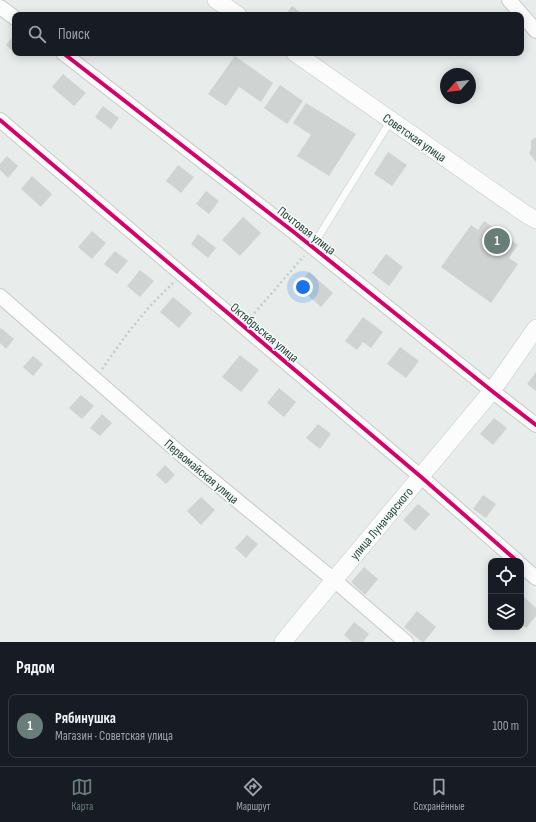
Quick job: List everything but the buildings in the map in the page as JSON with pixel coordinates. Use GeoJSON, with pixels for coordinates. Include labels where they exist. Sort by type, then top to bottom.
{"type":"FeatureCollection","features":[{"type":"Feature","properties":{"kind":"street"},"geometry":{"type":"LineString","coordinates":[[216,0],[234,12]]}},
{"type":"Feature","properties":{"kind":"street"},"geometry":{"type":"LineString","coordinates":[[509,0],[519,12]]}},
{"type":"Feature","properties":{"kind":"street"},"geometry":{"type":"LineString","coordinates":[[0,7],[12,16]]}},
{"type":"Feature","properties":{"kind":"street"},"geometry":{"type":"LineString","coordinates":[[524,17],[536,31]]}},
{"type":"Feature","properties":{"kind":"street","name":"Почтовая улица"},"geometry":{"type":"LineString","coordinates":[[67,56],[312,247],[536,425]]}},
{"type":"Feature","properties":{"kind":"street","name":"Советская улица"},"geometry":{"type":"LineString","coordinates":[[299,56],[536,220]]}},
{"type":"Feature","properties":{"kind":"street","name":"Октябрьская улица"},"geometry":{"type":"LineString","coordinates":[[0,120],[420,476],[514,558]]}},
{"type":"Feature","properties":{"kind":"street","name":"Первомайская улица"},"geometry":{"type":"LineString","coordinates":[[0,296],[183,456],[334,580],[406,642]]}},
{"type":"Feature","properties":{"kind":"street","name":"улица Луначарского"},"geometry":{"type":"LineString","coordinates":[[284,642],[420,476],[492,391],[536,328]]}},
{"type":"Feature","properties":{"kind":"street"},"geometry":{"type":"LineString","coordinates":[[524,568],[536,578]]}},
{"type":"Feature","properties":{"kind":"lane"},"geometry":{"type":"LineString","coordinates":[[312,247],[391,120]]}},
{"type":"Feature","properties":{"kind":"path"},"geometry":{"type":"LineString","coordinates":[[242,326],[312,247]]}},
{"type":"Feature","properties":{"kind":"path"},"geometry":{"type":"LineString","coordinates":[[95,379],[127,334],[149,307],[181,274]]}},
{"type":"Feature","properties":{"kind":"cycle path"},"geometry":{"type":"LineString","coordinates":[[67,56],[295,233],[536,425]]}},
{"type":"Feature","properties":{"kind":"cycle path"},"geometry":{"type":"LineString","coordinates":[[0,120],[420,476],[514,558]]}},
{"type":"Feature","properties":{"kind":"place","name":"Рябинушка"},"geometry":{"type":"Point","coordinates":[497,241]}}]}
